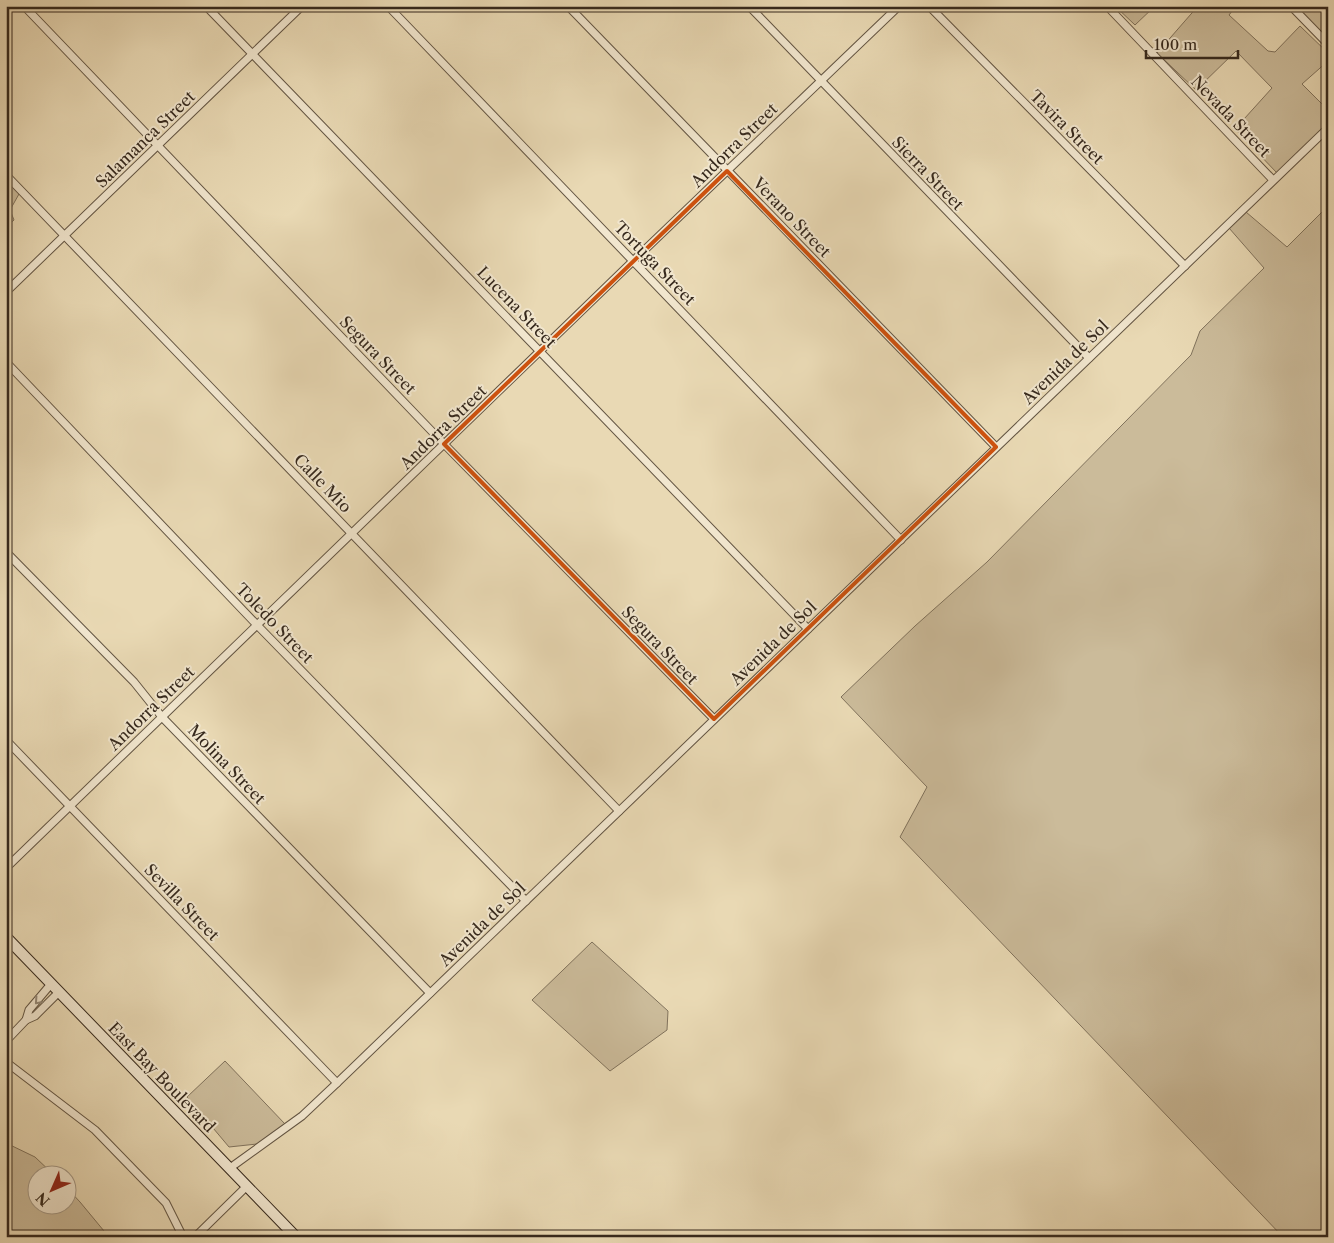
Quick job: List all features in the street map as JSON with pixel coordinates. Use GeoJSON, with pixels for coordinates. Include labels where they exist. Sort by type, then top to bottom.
{"type":"FeatureCollection","features":[{"type":"Feature","properties":{"kind":"main road","name":"East Bay Boulevard"},"geometry":{"type":"LineString","coordinates":[[6,937],[296,1237]]}},
{"type":"Feature","properties":{"kind":"street","name":"Segura Street"},"geometry":{"type":"LineString","coordinates":[[24,6],[444,444],[714,719]]}},
{"type":"Feature","properties":{"kind":"street","name":"Lucena Street"},"geometry":{"type":"LineString","coordinates":[[206,6],[808,629]]}},
{"type":"Feature","properties":{"kind":"street","name":"Salamanca Street"},"geometry":{"type":"LineString","coordinates":[[6,292],[302,6]]}},
{"type":"Feature","properties":{"kind":"street","name":"Tortuga Street"},"geometry":{"type":"LineString","coordinates":[[388,6],[901,540]]}},
{"type":"Feature","properties":{"kind":"street","name":"Verano Street"},"geometry":{"type":"LineString","coordinates":[[568,6],[996,447]]}},
{"type":"Feature","properties":{"kind":"street","name":"Sierra Street"},"geometry":{"type":"LineString","coordinates":[[749,6],[1089,358]]}},
{"type":"Feature","properties":{"kind":"street","name":"Andorra Street"},"geometry":{"type":"LineString","coordinates":[[6,868],[899,6]]}},
{"type":"Feature","properties":{"kind":"street","name":"Tavira Street"},"geometry":{"type":"LineString","coordinates":[[929,6],[1185,266]]}},
{"type":"Feature","properties":{"kind":"street","name":"Nevada Street"},"geometry":{"type":"LineString","coordinates":[[1107,6],[1273,180]]}},
{"type":"Feature","properties":{"kind":"street"},"geometry":{"type":"LineString","coordinates":[[1291,6],[1328,44]]}},
{"type":"Feature","properties":{"kind":"street","name":"Avenida de Sol"},"geometry":{"type":"LineString","coordinates":[[230,1168],[302,1116],[337,1083],[1328,128]]}},
{"type":"Feature","properties":{"kind":"street","name":"Calle Mio"},"geometry":{"type":"LineString","coordinates":[[6,175],[619,811]]}},
{"type":"Feature","properties":{"kind":"street","name":"Toledo Street"},"geometry":{"type":"LineString","coordinates":[[6,362],[257,625],[526,901]]}},
{"type":"Feature","properties":{"kind":"street","name":"Molina Street"},"geometry":{"type":"LineString","coordinates":[[6,552],[134,682],[162,717],[430,993]]}},
{"type":"Feature","properties":{"kind":"street","name":"Sevilla Street"},"geometry":{"type":"LineString","coordinates":[[6,740],[337,1083]]}},
{"type":"Feature","properties":{"kind":"street"},"geometry":{"type":"LineString","coordinates":[[26,1020],[29,1010],[51,984]]}},
{"type":"Feature","properties":{"kind":"street"},"geometry":{"type":"LineString","coordinates":[[6,1041],[26,1020],[35,1016],[59,992]]}},
{"type":"Feature","properties":{"kind":"street"},"geometry":{"type":"LineString","coordinates":[[6,1062],[95,1130],[166,1203],[183,1237]]}},
{"type":"Feature","properties":{"kind":"street"},"geometry":{"type":"LineString","coordinates":[[195,1237],[247,1186]]}},
{"type":"Feature","properties":{"kind":"highlighted area"},"geometry":{"type":"Polygon","coordinates":[[[727,171],[996,447],[714,719],[444,444],[727,171]]]}},
{"type":"Feature","properties":{"kind":"shaded area"},"geometry":{"type":"Polygon","coordinates":[[[1115,6],[1155,6],[1135,25],[1115,6]]]}},
{"type":"Feature","properties":{"kind":"shaded area"},"geometry":{"type":"Polygon","coordinates":[[[1198,6],[1236,6],[1229,15],[1268,51],[1275,52],[1300,26],[1328,53],[1328,61],[1302,84],[1328,110],[1328,123],[1277,173],[1235,129],[1272,88],[1236,51],[1196,90],[1157,53],[1198,6]]]}},
{"type":"Feature","properties":{"kind":"shaded area"},"geometry":{"type":"Polygon","coordinates":[[[1296,6],[1328,6],[1328,39],[1296,6]]]}},
{"type":"Feature","properties":{"kind":"shaded area"},"geometry":{"type":"Polygon","coordinates":[[[6,180],[19,194],[10,210],[14,220],[6,228],[6,180]]]}},
{"type":"Feature","properties":{"kind":"shaded area"},"geometry":{"type":"Polygon","coordinates":[[[1328,206],[1328,1237],[1283,1237],[900,837],[927,787],[841,697],[915,626],[987,562],[1191,355],[1200,331],[1264,268],[1229,228],[1246,212],[1287,247],[1328,206]]]}},
{"type":"Feature","properties":{"kind":"shaded area"},"geometry":{"type":"Polygon","coordinates":[[[592,942],[668,1011],[667,1030],[610,1071],[532,1000],[592,942]]]}},
{"type":"Feature","properties":{"kind":"shaded area"},"geometry":{"type":"Polygon","coordinates":[[[225,1061],[285,1124],[257,1144],[229,1147],[187,1097],[225,1061]]]}},
{"type":"Feature","properties":{"kind":"shaded area"},"geometry":{"type":"Polygon","coordinates":[[[6,1143],[35,1157],[44,1166],[28,1166],[28,1216],[78,1216],[78,1200],[109,1237],[6,1237],[6,1143]]]}}]}
